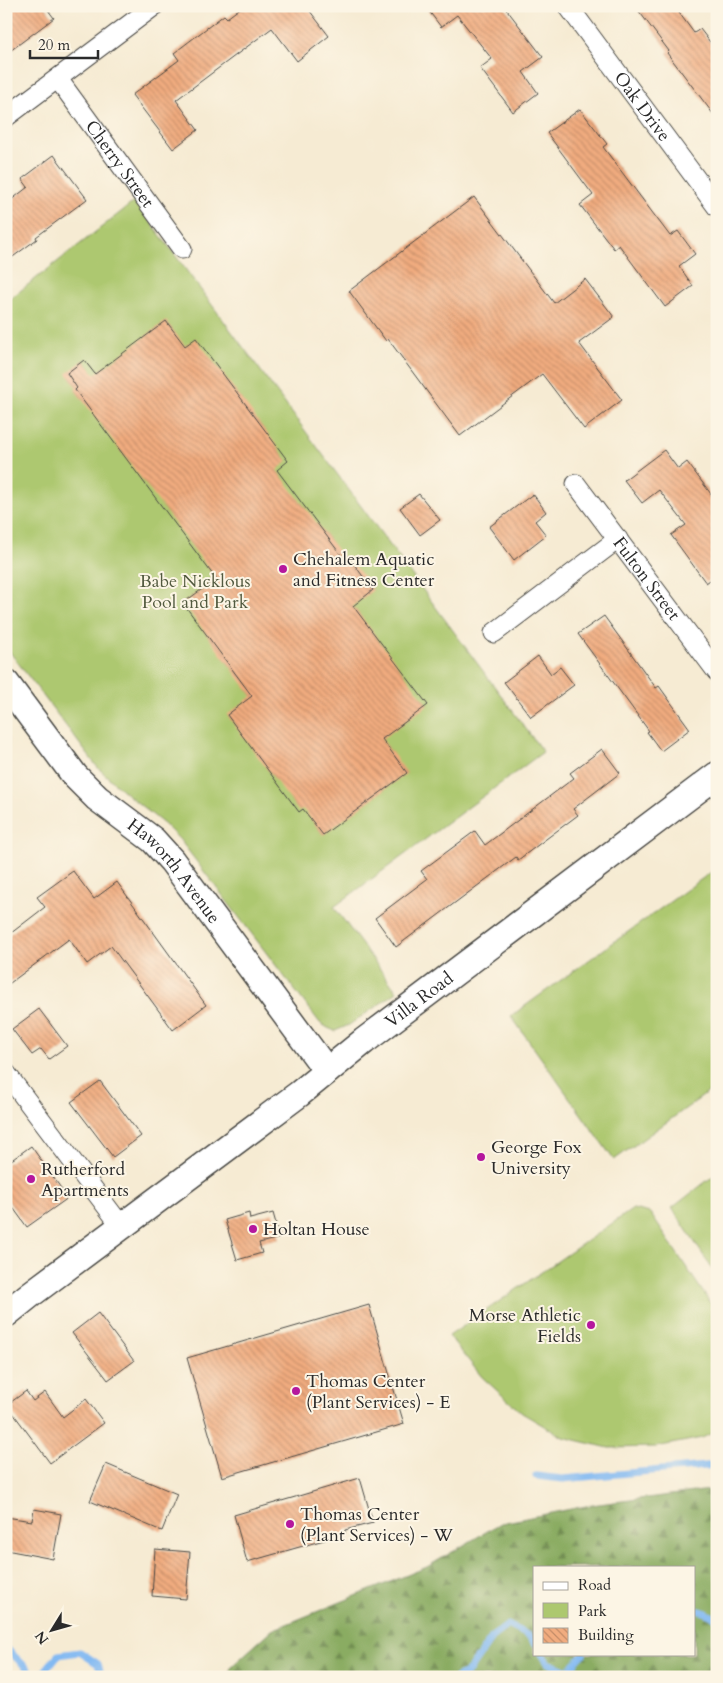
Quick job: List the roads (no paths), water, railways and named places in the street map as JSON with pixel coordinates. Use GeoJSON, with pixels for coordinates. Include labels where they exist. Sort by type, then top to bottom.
{"type":"FeatureCollection","features":[{"type":"Feature","properties":{"kind":"main road","name":"Haworth Avenue"},"geometry":{"type":"LineString","coordinates":[[6,683],[76,776],[96,798],[153,840],[172,861],[327,1072]]}},
{"type":"Feature","properties":{"kind":"main road","name":"Villa Road"},"geometry":{"type":"LineString","coordinates":[[6,1314],[717,775]]}},
{"type":"Feature","properties":{"kind":"street"},"geometry":{"type":"LineString","coordinates":[[6,117],[154,6]]}},
{"type":"Feature","properties":{"kind":"street","name":"Oak Drive"},"geometry":{"type":"LineString","coordinates":[[568,6],[717,207]]}},
{"type":"Feature","properties":{"kind":"street","name":"Cherry Street"},"geometry":{"type":"LineString","coordinates":[[58,79],[182,249]]}},
{"type":"Feature","properties":{"kind":"street","name":"Fulton Street"},"geometry":{"type":"LineString","coordinates":[[576,484],[717,672]]}},
{"type":"Feature","properties":{"kind":"street"},"geometry":{"type":"LineString","coordinates":[[494,633],[618,539]]}},
{"type":"Feature","properties":{"kind":"street"},"geometry":{"type":"LineString","coordinates":[[6,1074],[122,1227]]}},
{"type":"Feature","properties":{"kind":"waterway"},"geometry":{"type":"LineString","coordinates":[[536,1476],[563,1479],[717,1465]]}},
{"type":"Feature","properties":{"kind":"waterway"},"geometry":{"type":"LineString","coordinates":[[696,1611],[706,1613],[717,1620]]}},
{"type":"Feature","properties":{"kind":"waterway"},"geometry":{"type":"LineString","coordinates":[[457,1677],[467,1673],[493,1636],[508,1625],[529,1636],[533,1642]]}},
{"type":"Feature","properties":{"kind":"waterway"},"geometry":{"type":"LineString","coordinates":[[6,1648],[36,1677]]}},
{"type":"Feature","properties":{"kind":"waterway"},"geometry":{"type":"LineString","coordinates":[[40,1677],[58,1655],[80,1652],[98,1664],[102,1677]]}},
{"type":"Feature","properties":{"kind":"waterway"},"geometry":{"type":"LineString","coordinates":[[543,1656],[548,1663],[568,1671],[581,1656]]}},
{"type":"Feature","properties":{"kind":"place","name":"Chehalem Aquatic and Fitness Center"},"geometry":{"type":"Point","coordinates":[283,569]}},
{"type":"Feature","properties":{"kind":"place","name":"George Fox University"},"geometry":{"type":"Point","coordinates":[481,1157]}},
{"type":"Feature","properties":{"kind":"place","name":"Rutherford Apartments"},"geometry":{"type":"Point","coordinates":[31,1179]}},
{"type":"Feature","properties":{"kind":"place","name":"Holtan House"},"geometry":{"type":"Point","coordinates":[253,1229]}},
{"type":"Feature","properties":{"kind":"place","name":"Morse Athletic Fields"},"geometry":{"type":"Point","coordinates":[591,1325]}},
{"type":"Feature","properties":{"kind":"place","name":"Thomas Center (Plant Services) - E"},"geometry":{"type":"Point","coordinates":[296,1391]}},
{"type":"Feature","properties":{"kind":"place","name":"Thomas Center (Plant Services) - W"},"geometry":{"type":"Point","coordinates":[290,1524]}},
{"type":"Feature","properties":{"kind":"park label","name":"Babe Nicklous Pool and Park"},"geometry":{"type":"Point","coordinates":[195,591]}}]}
